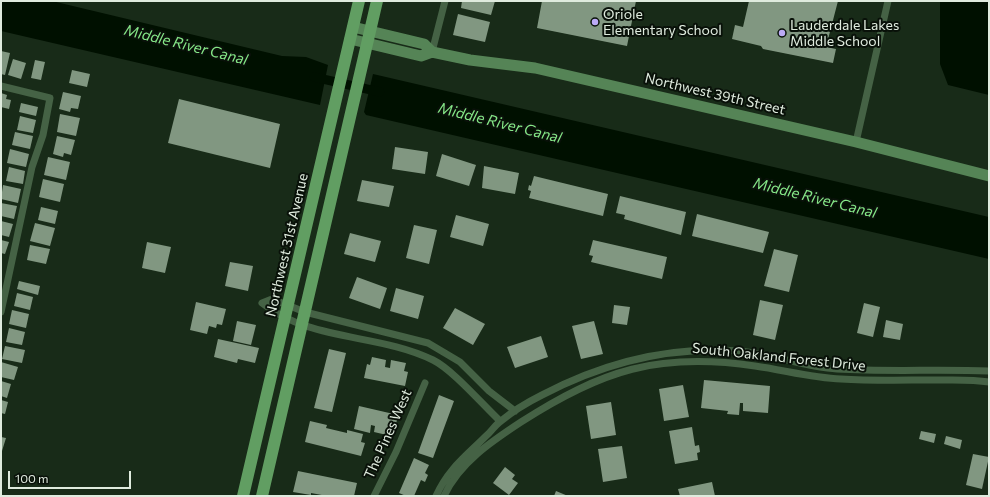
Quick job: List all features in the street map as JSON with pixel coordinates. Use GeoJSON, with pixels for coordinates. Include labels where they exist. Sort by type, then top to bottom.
{"type":"FeatureCollection","features":[{"type":"Feature","properties":{"kind":"main road","name":"Northwest 31st Avenue"},"geometry":{"type":"LineString","coordinates":[[244,496],[359,1]]}},
{"type":"Feature","properties":{"kind":"main road"},"geometry":{"type":"LineString","coordinates":[[262,496],[377,1]]}},
{"type":"Feature","properties":{"kind":"street"},"geometry":{"type":"LineString","coordinates":[[432,52],[445,1]]}},
{"type":"Feature","properties":{"kind":"street"},"geometry":{"type":"LineString","coordinates":[[856,142],[888,1]]}},
{"type":"Feature","properties":{"kind":"street","name":"Northwest 39th Street"},"geometry":{"type":"LineString","coordinates":[[352,33],[369,37],[421,56],[432,52],[470,60],[535,68],[856,142],[989,176]]}},
{"type":"Feature","properties":{"kind":"street"},"geometry":{"type":"LineString","coordinates":[[1,86],[50,98],[43,135],[32,167],[1,311]]}},
{"type":"Feature","properties":{"kind":"street"},"geometry":{"type":"LineString","coordinates":[[500,421],[444,368],[431,359],[412,352],[301,326],[285,318],[262,303],[272,299],[288,304],[305,312],[428,343],[460,362],[489,391],[515,411]]}},
{"type":"Feature","properties":{"kind":"street"},"geometry":{"type":"LineString","coordinates":[[436,496],[442,482],[460,460],[487,436],[500,421],[565,383],[607,367],[640,358],[688,351],[740,351],[820,368],[989,371]]}},
{"type":"Feature","properties":{"kind":"street","name":"South Oakland Forest Drive"},"geometry":{"type":"LineString","coordinates":[[444,496],[451,482],[461,469],[498,437],[555,400],[605,378],[636,368],[687,360],[754,366],[815,377],[841,379],[989,382]]}},
{"type":"Feature","properties":{"kind":"street","name":"The Pines West"},"geometry":{"type":"LineString","coordinates":[[374,496],[396,452],[425,383]]}},
{"type":"Feature","properties":{"kind":"water"},"geometry":{"type":"Polygon","coordinates":[[[1,1],[52,1],[282,56],[306,57],[328,65],[320,105],[1,31],[1,1]]]}},
{"type":"Feature","properties":{"kind":"water"},"geometry":{"type":"Polygon","coordinates":[[[940,1],[989,1],[989,95],[948,85],[940,64],[940,1]]]}},
{"type":"Feature","properties":{"kind":"water"},"geometry":{"type":"Polygon","coordinates":[[[373,74],[989,217],[989,259],[366,115],[364,112],[373,74]]]}},
{"type":"Feature","properties":{"kind":"building"},"geometry":{"type":"Polygon","coordinates":[[[462,1],[495,1],[491,15],[461,8],[462,1]]]}},
{"type":"Feature","properties":{"kind":"building","name":"Oriole Elementary School"},"geometry":{"type":"Polygon","coordinates":[[[542,1],[636,1],[627,46],[537,28],[542,1]]]}},
{"type":"Feature","properties":{"kind":"building","name":"Lauderdale Lakes Middle School"},"geometry":{"type":"Polygon","coordinates":[[[749,1],[838,1],[826,47],[836,49],[833,63],[763,49],[761,46],[732,39],[735,25],[743,27],[749,1]]]}},
{"type":"Feature","properties":{"kind":"building"},"geometry":{"type":"Polygon","coordinates":[[[458,14],[490,22],[485,42],[453,35],[458,14]]]}},
{"type":"Feature","properties":{"kind":"building"},"geometry":{"type":"Polygon","coordinates":[[[1,51],[10,53],[5,75],[1,74],[1,51]]]}},
{"type":"Feature","properties":{"kind":"building"},"geometry":{"type":"Polygon","coordinates":[[[13,59],[26,63],[21,79],[8,75],[13,59]]]}},
{"type":"Feature","properties":{"kind":"building"},"geometry":{"type":"Polygon","coordinates":[[[35,60],[45,62],[41,80],[31,78],[35,60]]]}},
{"type":"Feature","properties":{"kind":"building"},"geometry":{"type":"Polygon","coordinates":[[[72,70],[90,74],[87,87],[69,83],[72,70]]]}},
{"type":"Feature","properties":{"kind":"building"},"geometry":{"type":"Polygon","coordinates":[[[63,92],[81,96],[78,109],[71,108],[70,112],[59,109],[63,92]]]}},
{"type":"Feature","properties":{"kind":"building"},"geometry":{"type":"Polygon","coordinates":[[[1,93],[7,95],[6,99],[11,100],[9,109],[1,107],[1,93]]]}},
{"type":"Feature","properties":{"kind":"building"},"geometry":{"type":"Polygon","coordinates":[[[179,99],[280,124],[270,168],[168,143],[179,99]]]}},
{"type":"Feature","properties":{"kind":"building"},"geometry":{"type":"Polygon","coordinates":[[[21,103],[38,107],[36,116],[19,112],[21,103]]]}},
{"type":"Feature","properties":{"kind":"building"},"geometry":{"type":"Polygon","coordinates":[[[60,114],[80,118],[76,136],[57,132],[60,114]]]}},
{"type":"Feature","properties":{"kind":"building"},"geometry":{"type":"Polygon","coordinates":[[[20,116],[36,120],[33,133],[17,130],[20,116]]]}},
{"type":"Feature","properties":{"kind":"building"},"geometry":{"type":"Polygon","coordinates":[[[15,132],[33,136],[30,149],[12,145],[15,132]]]}},
{"type":"Feature","properties":{"kind":"building"},"geometry":{"type":"Polygon","coordinates":[[[57,136],[75,140],[71,155],[64,153],[63,157],[53,154],[57,136]]]}},
{"type":"Feature","properties":{"kind":"building"},"geometry":{"type":"Polygon","coordinates":[[[395,147],[428,152],[425,174],[392,169],[395,147]]]}},
{"type":"Feature","properties":{"kind":"building"},"geometry":{"type":"Polygon","coordinates":[[[10,149],[29,154],[26,167],[7,163],[10,149]]]}},
{"type":"Feature","properties":{"kind":"building"},"geometry":{"type":"Polygon","coordinates":[[[442,154],[476,165],[469,186],[436,176],[442,154]]]}},
{"type":"Feature","properties":{"kind":"building"},"geometry":{"type":"Polygon","coordinates":[[[48,157],[70,162],[66,180],[44,175],[48,157]]]}},
{"type":"Feature","properties":{"kind":"building"},"geometry":{"type":"Polygon","coordinates":[[[484,166],[519,173],[515,194],[482,188],[484,166]]]}},
{"type":"Feature","properties":{"kind":"building"},"geometry":{"type":"Polygon","coordinates":[[[9,167],[25,171],[23,184],[6,181],[9,167]]]}},
{"type":"Feature","properties":{"kind":"building"},"geometry":{"type":"Polygon","coordinates":[[[534,176],[608,194],[603,216],[529,198],[531,191],[528,190],[529,185],[531,186],[534,176]]]}},
{"type":"Feature","properties":{"kind":"building"},"geometry":{"type":"Polygon","coordinates":[[[43,179],[64,184],[60,202],[39,197],[43,179]]]}},
{"type":"Feature","properties":{"kind":"building"},"geometry":{"type":"Polygon","coordinates":[[[362,180],[394,186],[389,207],[357,201],[362,180]]]}},
{"type":"Feature","properties":{"kind":"building"},"geometry":{"type":"Polygon","coordinates":[[[3,185],[21,189],[18,203],[1,199],[3,185]]]}},
{"type":"Feature","properties":{"kind":"building"},"geometry":{"type":"Polygon","coordinates":[[[620,196],[686,212],[681,235],[624,219],[625,215],[616,213],[620,196]]]}},
{"type":"Feature","properties":{"kind":"building"},"geometry":{"type":"Polygon","coordinates":[[[1,203],[17,206],[14,219],[1,216],[1,203]]]}},
{"type":"Feature","properties":{"kind":"building"},"geometry":{"type":"Polygon","coordinates":[[[41,207],[58,211],[55,224],[38,220],[41,207]]]}},
{"type":"Feature","properties":{"kind":"building"},"geometry":{"type":"Polygon","coordinates":[[[697,214],[769,232],[763,253],[692,236],[697,214]]]}},
{"type":"Feature","properties":{"kind":"building"},"geometry":{"type":"Polygon","coordinates":[[[456,215],[489,224],[483,246],[450,237],[456,215]]]}},
{"type":"Feature","properties":{"kind":"building"},"geometry":{"type":"Polygon","coordinates":[[[1,221],[13,224],[9,237],[1,235],[1,221]]]}},
{"type":"Feature","properties":{"kind":"building"},"geometry":{"type":"Polygon","coordinates":[[[35,223],[55,228],[50,246],[30,241],[35,223]]]}},
{"type":"Feature","properties":{"kind":"building"},"geometry":{"type":"Polygon","coordinates":[[[414,225],[437,230],[429,264],[406,258],[414,225]]]}},
{"type":"Feature","properties":{"kind":"building"},"geometry":{"type":"Polygon","coordinates":[[[350,233],[381,241],[375,262],[344,254],[350,233]]]}},
{"type":"Feature","properties":{"kind":"building"},"geometry":{"type":"Polygon","coordinates":[[[1,240],[9,242],[5,254],[1,253],[1,240]]]}},
{"type":"Feature","properties":{"kind":"building"},"geometry":{"type":"Polygon","coordinates":[[[593,240],[667,257],[662,279],[591,262],[593,256],[589,255],[593,240]]]}},
{"type":"Feature","properties":{"kind":"building"},"geometry":{"type":"Polygon","coordinates":[[[147,242],[171,247],[165,273],[142,268],[147,242]]]}},
{"type":"Feature","properties":{"kind":"building"},"geometry":{"type":"Polygon","coordinates":[[[30,245],[50,249],[46,264],[27,260],[30,245]]]}},
{"type":"Feature","properties":{"kind":"building"},"geometry":{"type":"Polygon","coordinates":[[[774,249],[798,255],[789,292],[764,286],[774,249]]]}},
{"type":"Feature","properties":{"kind":"building"},"geometry":{"type":"Polygon","coordinates":[[[230,262],[253,266],[248,291],[225,286],[230,262]]]}},
{"type":"Feature","properties":{"kind":"building"},"geometry":{"type":"Polygon","coordinates":[[[357,277],[387,288],[380,309],[349,298],[357,277]]]}},
{"type":"Feature","properties":{"kind":"building"},"geometry":{"type":"Polygon","coordinates":[[[19,281],[40,286],[38,295],[17,289],[19,281]]]}},
{"type":"Feature","properties":{"kind":"building"},"geometry":{"type":"Polygon","coordinates":[[[396,288],[424,296],[418,319],[390,311],[396,288]]]}},
{"type":"Feature","properties":{"kind":"building"},"geometry":{"type":"Polygon","coordinates":[[[17,293],[33,297],[30,310],[14,306],[17,293]]]}},
{"type":"Feature","properties":{"kind":"building"},"geometry":{"type":"Polygon","coordinates":[[[760,300],[783,305],[775,340],[753,335],[760,300]]]}},
{"type":"Feature","properties":{"kind":"building"},"geometry":{"type":"Polygon","coordinates":[[[196,302],[226,309],[222,325],[217,324],[216,328],[209,326],[207,334],[190,330],[196,302]]]}},
{"type":"Feature","properties":{"kind":"building"},"geometry":{"type":"Polygon","coordinates":[[[864,303],[880,307],[873,337],[857,333],[864,303]]]}},
{"type":"Feature","properties":{"kind":"building"},"geometry":{"type":"Polygon","coordinates":[[[614,305],[630,307],[627,325],[612,323],[614,305]]]}},
{"type":"Feature","properties":{"kind":"building"},"geometry":{"type":"Polygon","coordinates":[[[455,308],[485,324],[473,345],[443,328],[455,308]]]}},
{"type":"Feature","properties":{"kind":"building"},"geometry":{"type":"Polygon","coordinates":[[[12,310],[29,314],[26,328],[9,324],[12,310]]]}},
{"type":"Feature","properties":{"kind":"building"},"geometry":{"type":"Polygon","coordinates":[[[886,320],[903,324],[900,340],[883,337],[886,320]]]}},
{"type":"Feature","properties":{"kind":"building"},"geometry":{"type":"Polygon","coordinates":[[[237,321],[256,325],[251,345],[233,341],[237,321]]]}},
{"type":"Feature","properties":{"kind":"building"},"geometry":{"type":"Polygon","coordinates":[[[594,321],[603,354],[581,359],[572,326],[594,321]]]}},
{"type":"Feature","properties":{"kind":"building"},"geometry":{"type":"Polygon","coordinates":[[[9,328],[25,332],[22,345],[6,342],[9,328]]]}},
{"type":"Feature","properties":{"kind":"building"},"geometry":{"type":"Polygon","coordinates":[[[541,336],[548,357],[515,368],[507,347],[541,336]]]}},
{"type":"Feature","properties":{"kind":"building"},"geometry":{"type":"Polygon","coordinates":[[[218,339],[259,348],[255,363],[238,359],[237,363],[214,357],[218,339]]]}},
{"type":"Feature","properties":{"kind":"building"},"geometry":{"type":"Polygon","coordinates":[[[5,346],[25,350],[22,363],[2,359],[5,346]]]}},
{"type":"Feature","properties":{"kind":"building"},"geometry":{"type":"Polygon","coordinates":[[[329,349],[346,353],[332,412],[314,408],[329,349]]]}},
{"type":"Feature","properties":{"kind":"building"},"geometry":{"type":"Polygon","coordinates":[[[372,357],[386,360],[385,367],[390,368],[391,360],[406,363],[404,371],[408,372],[405,386],[364,378],[367,364],[370,365],[372,357]]]}},
{"type":"Feature","properties":{"kind":"building"},"geometry":{"type":"Polygon","coordinates":[[[1,362],[18,367],[14,380],[1,377],[1,362]]]}},
{"type":"Feature","properties":{"kind":"building"},"geometry":{"type":"Polygon","coordinates":[[[704,380],[770,386],[768,413],[743,411],[743,403],[740,403],[739,415],[727,414],[728,411],[701,408],[704,380]]]}},
{"type":"Feature","properties":{"kind":"building"},"geometry":{"type":"Polygon","coordinates":[[[1,381],[11,384],[7,398],[1,396],[1,381]]]}},
{"type":"Feature","properties":{"kind":"building"},"geometry":{"type":"Polygon","coordinates":[[[683,385],[689,417],[664,421],[659,389],[683,385]]]}},
{"type":"Feature","properties":{"kind":"building"},"geometry":{"type":"Polygon","coordinates":[[[439,395],[454,401],[433,458],[418,453],[439,395]]]}},
{"type":"Feature","properties":{"kind":"building"},"geometry":{"type":"Polygon","coordinates":[[[1,400],[8,402],[5,414],[1,413],[1,400]]]}},
{"type":"Feature","properties":{"kind":"building"},"geometry":{"type":"Polygon","coordinates":[[[611,402],[616,435],[591,439],[586,406],[611,402]]]}},
{"type":"Feature","properties":{"kind":"building"},"geometry":{"type":"Polygon","coordinates":[[[359,406],[398,415],[395,429],[393,428],[391,436],[374,432],[375,426],[371,425],[370,433],[354,429],[359,406]]]}},
{"type":"Feature","properties":{"kind":"building"},"geometry":{"type":"Polygon","coordinates":[[[310,421],[327,425],[326,428],[347,433],[347,430],[363,434],[361,442],[365,443],[361,456],[305,442],[310,421]]]}},
{"type":"Feature","properties":{"kind":"building"},"geometry":{"type":"Polygon","coordinates":[[[692,427],[695,446],[699,445],[700,452],[697,453],[698,460],[675,464],[669,431],[692,427]]]}},
{"type":"Feature","properties":{"kind":"building"},"geometry":{"type":"Polygon","coordinates":[[[921,431],[936,434],[934,443],[919,439],[921,431]]]}},
{"type":"Feature","properties":{"kind":"building"},"geometry":{"type":"Polygon","coordinates":[[[946,436],[962,440],[960,449],[944,444],[946,436]]]}},
{"type":"Feature","properties":{"kind":"building"},"geometry":{"type":"Polygon","coordinates":[[[1,437],[6,438],[2,451],[1,451],[1,437]]]}},
{"type":"Feature","properties":{"kind":"building"},"geometry":{"type":"Polygon","coordinates":[[[622,446],[627,478],[603,482],[598,449],[622,446]]]}},
{"type":"Feature","properties":{"kind":"building"},"geometry":{"type":"Polygon","coordinates":[[[973,454],[989,457],[982,489],[966,485],[973,454]]]}},
{"type":"Feature","properties":{"kind":"building"},"geometry":{"type":"Polygon","coordinates":[[[414,458],[429,465],[425,473],[428,475],[425,482],[421,480],[414,496],[406,496],[399,493],[414,458]]]}},
{"type":"Feature","properties":{"kind":"building"},"geometry":{"type":"Polygon","coordinates":[[[505,467],[515,475],[512,479],[518,483],[509,495],[493,483],[505,467]]]}},
{"type":"Feature","properties":{"kind":"building"},"geometry":{"type":"Polygon","coordinates":[[[298,471],[357,483],[354,496],[327,496],[311,493],[311,495],[293,492],[298,471]]]}},
{"type":"Feature","properties":{"kind":"building"},"geometry":{"type":"Polygon","coordinates":[[[712,482],[715,496],[680,496],[678,489],[712,482]]]}},
{"type":"Feature","properties":{"kind":"building"},"geometry":{"type":"Polygon","coordinates":[[[556,491],[568,496],[554,496],[556,491]]]}},
{"type":"Feature","properties":{"kind":"waterway","name":"Middle River Canal"},"geometry":{"type":"LineString","coordinates":[[314,77],[380,92]]}},
{"type":"Feature","properties":{"kind":"place","name":"Oriole Elementary School"},"geometry":{"type":"Point","coordinates":[595,22]}},
{"type":"Feature","properties":{"kind":"place","name":"Lauderdale Lakes Middle School"},"geometry":{"type":"Point","coordinates":[782,33]}}]}
